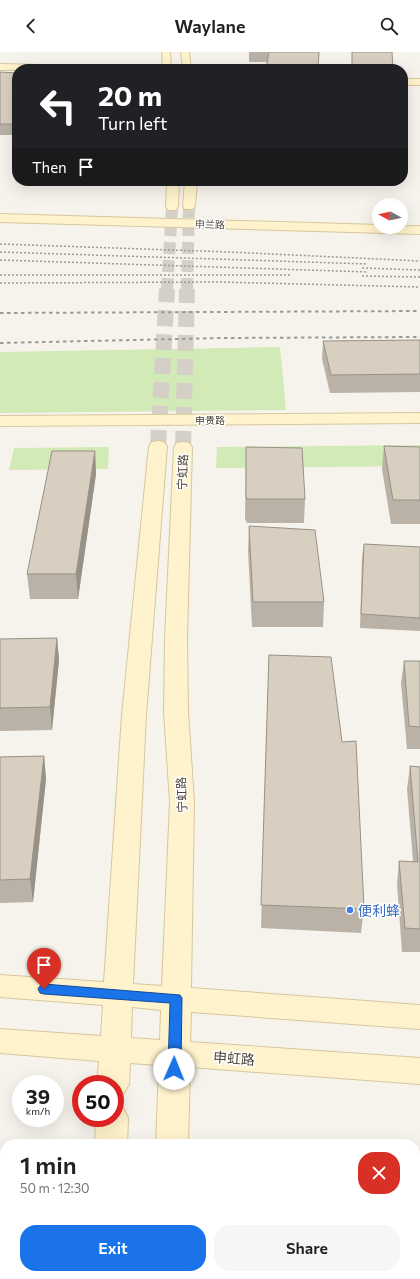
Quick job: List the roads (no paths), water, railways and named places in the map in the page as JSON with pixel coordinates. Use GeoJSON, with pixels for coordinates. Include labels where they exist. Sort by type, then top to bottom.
{"type":"FeatureCollection","features":[{"type":"Feature","properties":{"kind":"main road"},"geometry":{"type":"LineString","coordinates":[[166,52],[167,64]]}},
{"type":"Feature","properties":{"kind":"main road"},"geometry":{"type":"LineString","coordinates":[[186,52],[187,64]]}},
{"type":"Feature","properties":{"kind":"main road"},"geometry":{"type":"LineString","coordinates":[[0,67],[12,67]]}},
{"type":"Feature","properties":{"kind":"main road"},"geometry":{"type":"LineString","coordinates":[[0,72],[12,72]]}},
{"type":"Feature","properties":{"kind":"main road"},"geometry":{"type":"LineString","coordinates":[[408,77],[420,78]]}},
{"type":"Feature","properties":{"kind":"main road"},"geometry":{"type":"LineString","coordinates":[[408,82],[420,82]]}},
{"type":"Feature","properties":{"kind":"main road"},"geometry":{"type":"LineString","coordinates":[[172,207],[173,186]]}},
{"type":"Feature","properties":{"kind":"main road"},"geometry":{"type":"LineString","coordinates":[[189,206],[191,186]]}},
{"type":"Feature","properties":{"kind":"main road","name":"申兰路"},"geometry":{"type":"LineString","coordinates":[[0,218],[420,230]]}},
{"type":"Feature","properties":{"kind":"main road","name":"申贵路"},"geometry":{"type":"LineString","coordinates":[[0,421],[420,418]]}},
{"type":"Feature","properties":{"kind":"main road","name":"申贵路"},"geometry":{"type":"LineString","coordinates":[[0,434],[420,432]]}},
{"type":"Feature","properties":{"kind":"main road"},"geometry":{"type":"LineString","coordinates":[[114,1075],[134,715],[158,446]]}},
{"type":"Feature","properties":{"kind":"main road","name":"宁虹路"},"geometry":{"type":"LineString","coordinates":[[172,1139],[182,802],[176,712],[176,638],[183,447]]}},
{"type":"Feature","properties":{"kind":"main road"},"geometry":{"type":"LineString","coordinates":[[0,986],[420,1017]]}},
{"type":"Feature","properties":{"kind":"main road","name":"申虹路"},"geometry":{"type":"LineString","coordinates":[[0,1041],[420,1071]]}},
{"type":"Feature","properties":{"kind":"main road"},"geometry":{"type":"LineString","coordinates":[[110,1139],[111,1127]]}},
{"type":"Feature","properties":{"kind":"tunnel"},"geometry":{"type":"LineString","coordinates":[[187,290],[189,206]]}},
{"type":"Feature","properties":{"kind":"tunnel"},"geometry":{"type":"LineString","coordinates":[[167,290],[172,207]]}},
{"type":"Feature","properties":{"kind":"tunnel"},"geometry":{"type":"LineString","coordinates":[[158,446],[167,289]]}},
{"type":"Feature","properties":{"kind":"tunnel"},"geometry":{"type":"LineString","coordinates":[[183,447],[187,289]]}},
{"type":"Feature","properties":{"kind":"railway"},"geometry":{"type":"LineString","coordinates":[[0,244],[229,252],[420,261]]}},
{"type":"Feature","properties":{"kind":"railway"},"geometry":{"type":"LineString","coordinates":[[0,252],[368,264]]}},
{"type":"Feature","properties":{"kind":"railway"},"geometry":{"type":"LineString","coordinates":[[0,260],[368,272]]}},
{"type":"Feature","properties":{"kind":"railway"},"geometry":{"type":"LineString","coordinates":[[362,268],[420,270]]}},
{"type":"Feature","properties":{"kind":"railway"},"geometry":{"type":"LineString","coordinates":[[0,275],[290,275]]}},
{"type":"Feature","properties":{"kind":"railway"},"geometry":{"type":"LineString","coordinates":[[362,276],[420,277]]}},
{"type":"Feature","properties":{"kind":"railway"},"geometry":{"type":"LineString","coordinates":[[0,283],[221,282],[420,287]]}},
{"type":"Feature","properties":{"kind":"railway"},"geometry":{"type":"LineString","coordinates":[[0,313],[420,311]]}},
{"type":"Feature","properties":{"kind":"railway"},"geometry":{"type":"LineString","coordinates":[[0,343],[222,338],[420,337]]}},
{"type":"Feature","properties":{"kind":"place","name":"便利蜂"},"geometry":{"type":"Point","coordinates":[350,910]}}]}
